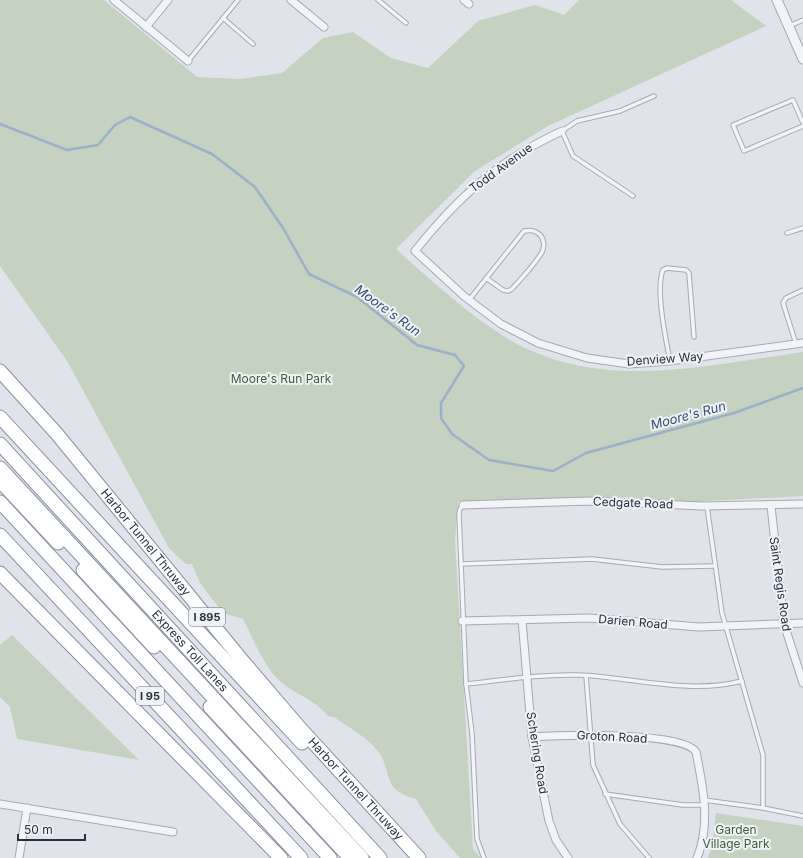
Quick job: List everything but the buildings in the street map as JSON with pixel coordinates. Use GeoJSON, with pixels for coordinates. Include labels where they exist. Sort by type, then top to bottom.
{"type":"FeatureCollection","features":[{"type":"Feature","properties":{"kind":"highway","name":"Harbor Tunnel Thruway"},"geometry":{"type":"LineString","coordinates":[[0,371],[57,434],[290,717],[419,858]]}},
{"type":"Feature","properties":{"kind":"highway"},"geometry":{"type":"LineString","coordinates":[[0,417],[407,858]]}},
{"type":"Feature","properties":{"kind":"highway","name":"Express Toll Lanes"},"geometry":{"type":"LineString","coordinates":[[0,444],[380,858]]}},
{"type":"Feature","properties":{"kind":"highway","name":"Express Toll Lanes"},"geometry":{"type":"LineString","coordinates":[[0,468],[4,482],[350,858]]}},
{"type":"Feature","properties":{"kind":"highway","name":"Express Toll Lanes"},"geometry":{"type":"LineString","coordinates":[[4,482],[362,858]]}},
{"type":"Feature","properties":{"kind":"highway"},"geometry":{"type":"LineString","coordinates":[[0,502],[330,858]]}},
{"type":"Feature","properties":{"kind":"highway","name":"I 95"},"geometry":{"type":"LineString","coordinates":[[0,535],[301,858]]}},
{"type":"Feature","properties":{"kind":"highway"},"geometry":{"type":"LineString","coordinates":[[0,572],[281,858]]}},
{"type":"Feature","properties":{"kind":"street"},"geometry":{"type":"LineString","coordinates":[[114,0],[188,61]]}},
{"type":"Feature","properties":{"kind":"street"},"geometry":{"type":"LineString","coordinates":[[146,27],[168,0]]}},
{"type":"Feature","properties":{"kind":"street"},"geometry":{"type":"LineString","coordinates":[[291,0],[324,27]]}},
{"type":"Feature","properties":{"kind":"street"},"geometry":{"type":"LineString","coordinates":[[777,0],[803,59]]}},
{"type":"Feature","properties":{"kind":"street","name":"Todd Avenue"},"geometry":{"type":"LineString","coordinates":[[416,251],[451,209],[474,186],[535,143],[562,131]]}},
{"type":"Feature","properties":{"kind":"street","name":"Denview Way"},"geometry":{"type":"LineString","coordinates":[[416,251],[469,300],[501,324],[538,343],[587,358],[630,364],[670,361],[800,344]]}},
{"type":"Feature","properties":{"kind":"street","name":"Cedgate Road"},"geometry":{"type":"LineString","coordinates":[[463,505],[591,501],[707,506],[771,506],[803,504]]}},
{"type":"Feature","properties":{"kind":"street","name":"Saint Regis Road"},"geometry":{"type":"LineString","coordinates":[[771,506],[784,624],[803,683]]}},
{"type":"Feature","properties":{"kind":"street","name":"Darien Road"},"geometry":{"type":"LineString","coordinates":[[462,621],[588,618],[677,626],[727,627],[803,623]]}},
{"type":"Feature","properties":{"kind":"street","name":"Schering Road"},"geometry":{"type":"LineString","coordinates":[[522,620],[532,737],[549,821],[556,840],[567,858]]}},
{"type":"Feature","properties":{"kind":"street","name":"Groton Road"},"geometry":{"type":"LineString","coordinates":[[532,737],[589,735],[647,739],[676,743],[692,748],[696,752],[704,802]]}},
{"type":"Feature","properties":{"kind":"street"},"geometry":{"type":"LineString","coordinates":[[698,858],[704,831],[704,802]]}},
{"type":"Feature","properties":{"kind":"street"},"geometry":{"type":"LineString","coordinates":[[0,804],[173,832]]}},
{"type":"Feature","properties":{"kind":"street"},"geometry":{"type":"LineString","coordinates":[[19,858],[27,808]]}},
{"type":"Feature","properties":{"kind":"lane"},"geometry":{"type":"LineString","coordinates":[[188,61],[238,0]]}},
{"type":"Feature","properties":{"kind":"lane"},"geometry":{"type":"LineString","coordinates":[[378,0],[406,23]]}},
{"type":"Feature","properties":{"kind":"lane"},"geometry":{"type":"LineString","coordinates":[[223,18],[253,44]]}},
{"type":"Feature","properties":{"kind":"lane"},"geometry":{"type":"LineString","coordinates":[[788,26],[803,20]]}},
{"type":"Feature","properties":{"kind":"lane"},"geometry":{"type":"LineString","coordinates":[[633,196],[574,156],[562,131],[577,121],[615,113],[654,96]]}},
{"type":"Feature","properties":{"kind":"lane"},"geometry":{"type":"LineString","coordinates":[[803,123],[793,100],[734,125],[744,151],[803,126]]}},
{"type":"Feature","properties":{"kind":"lane"},"geometry":{"type":"LineString","coordinates":[[787,233],[803,228]]}},
{"type":"Feature","properties":{"kind":"lane"},"geometry":{"type":"LineString","coordinates":[[469,300],[486,278],[524,231],[530,230],[537,232],[542,237],[544,241],[543,251],[512,289],[508,291],[503,290],[486,278]]}},
{"type":"Feature","properties":{"kind":"lane"},"geometry":{"type":"LineString","coordinates":[[670,361],[664,328],[660,281],[663,270],[667,268],[686,270],[689,273],[694,337]]}},
{"type":"Feature","properties":{"kind":"lane"},"geometry":{"type":"LineString","coordinates":[[800,344],[783,303],[786,298],[803,290]]}},
{"type":"Feature","properties":{"kind":"lane"},"geometry":{"type":"LineString","coordinates":[[463,505],[460,509],[462,621],[466,684],[472,733],[477,839],[484,858]]}},
{"type":"Feature","properties":{"kind":"lane"},"geometry":{"type":"LineString","coordinates":[[707,506],[714,566],[722,613],[763,755],[763,808]]}},
{"type":"Feature","properties":{"kind":"lane"},"geometry":{"type":"LineString","coordinates":[[461,564],[592,559],[662,568],[714,566]]}},
{"type":"Feature","properties":{"kind":"lane"},"geometry":{"type":"LineString","coordinates":[[466,684],[527,678],[586,676],[679,686],[717,685],[742,681]]}},
{"type":"Feature","properties":{"kind":"lane"},"geometry":{"type":"LineString","coordinates":[[586,676],[589,735],[593,765],[620,824],[649,858]]}},
{"type":"Feature","properties":{"kind":"lane"},"geometry":{"type":"LineString","coordinates":[[605,794],[683,805],[704,802],[763,808],[803,816]]}},
{"type":"Feature","properties":{"kind":"green space","name":"Moore's Run Park"},"geometry":{"type":"Polygon","coordinates":[[[0,0],[104,0],[197,77],[240,79],[282,73],[323,38],[353,32],[391,58],[428,68],[478,21],[535,5],[564,15],[579,0],[731,0],[766,26],[548,126],[475,171],[396,249],[460,305],[502,335],[537,353],[574,365],[611,370],[649,371],[726,364],[803,352],[803,496],[689,502],[627,497],[458,502],[455,541],[473,849],[481,858],[460,858],[436,831],[416,799],[404,795],[392,784],[385,764],[372,744],[334,717],[328,716],[318,706],[281,682],[265,661],[243,619],[223,613],[200,583],[192,564],[186,564],[169,548],[67,361],[0,266],[0,0]]]}},
{"type":"Feature","properties":{"kind":"green space"},"geometry":{"type":"Polygon","coordinates":[[[12,635],[139,760],[17,739],[10,707],[0,697],[0,645],[12,635]]]}},
{"type":"Feature","properties":{"kind":"green space","name":"Garden Village Park"},"geometry":{"type":"Polygon","coordinates":[[[716,813],[803,826],[803,858],[708,858],[712,845],[716,813]]]}},
{"type":"Feature","properties":{"kind":"waterway","name":"Moore's Run"},"geometry":{"type":"LineString","coordinates":[[0,124],[67,150],[98,145],[115,125],[130,117],[212,154],[255,187],[283,228],[309,274],[357,297],[417,345],[455,355],[464,366],[441,403],[441,418],[452,434],[489,460],[553,471],[586,453],[734,413],[803,388]]}}]}
